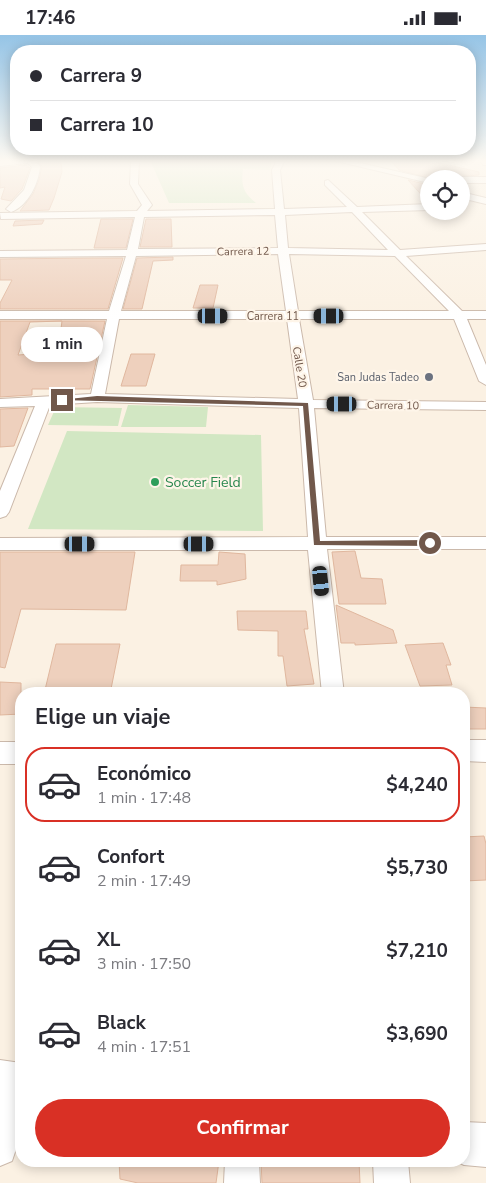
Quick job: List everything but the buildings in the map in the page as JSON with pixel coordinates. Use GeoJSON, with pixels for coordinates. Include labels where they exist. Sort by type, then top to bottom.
{"type":"FeatureCollection","features":[{"type":"Feature","properties":{"kind":"street"},"geometry":{"type":"LineString","coordinates":[[1,216],[113,214]]}},
{"type":"Feature","properties":{"kind":"street"},"geometry":{"type":"LineString","coordinates":[[97,398],[114,315],[132,252],[140,214]]}},
{"type":"Feature","properties":{"kind":"street","name":"Calle 20"},"geometry":{"type":"LineString","coordinates":[[280,214],[283,251],[306,404],[317,543],[332,687]]}},
{"type":"Feature","properties":{"kind":"street"},"geometry":{"type":"LineString","coordinates":[[360,214],[459,315],[486,381]]}},
{"type":"Feature","properties":{"kind":"street","name":"Carrera 12"},"geometry":{"type":"LineString","coordinates":[[0,254],[283,251],[398,253],[486,247]]}},
{"type":"Feature","properties":{"kind":"street","name":"Carrera 11"},"geometry":{"type":"LineString","coordinates":[[0,315],[486,315]]}},
{"type":"Feature","properties":{"kind":"street","name":"Carrera 10"},"geometry":{"type":"LineString","coordinates":[[0,403],[97,398],[306,404],[486,406]]}},
{"type":"Feature","properties":{"kind":"street"},"geometry":{"type":"LineString","coordinates":[[0,512],[44,401]]}},
{"type":"Feature","properties":{"kind":"street"},"geometry":{"type":"LineString","coordinates":[[0,543],[486,543]]}},
{"type":"Feature","properties":{"kind":"street"},"geometry":{"type":"LineString","coordinates":[[470,751],[486,751]]}},
{"type":"Feature","properties":{"kind":"street"},"geometry":{"type":"LineString","coordinates":[[0,753],[15,753]]}},
{"type":"Feature","properties":{"kind":"street"},"geometry":{"type":"LineString","coordinates":[[0,1149],[13,1082]]}},
{"type":"Feature","properties":{"kind":"street"},"geometry":{"type":"LineString","coordinates":[[470,1144],[486,1145]]}},
{"type":"Feature","properties":{"kind":"street"},"geometry":{"type":"LineString","coordinates":[[242,1167],[242,1183]]}},
{"type":"Feature","properties":{"kind":"street"},"geometry":{"type":"LineString","coordinates":[[391,1167],[392,1183]]}},
{"type":"Feature","properties":{"kind":"green space"},"geometry":{"type":"Polygon","coordinates":[[[128,405],[208,407],[206,427],[121,427],[128,405]]]}},
{"type":"Feature","properties":{"kind":"green space"},"geometry":{"type":"Polygon","coordinates":[[[56,407],[122,408],[118,426],[48,425],[56,407]]]}},
{"type":"Feature","properties":{"kind":"green space","name":"Soccer Field"},"geometry":{"type":"Polygon","coordinates":[[[67,431],[261,435],[263,531],[28,529],[67,431]]]}},
{"type":"Feature","properties":{"kind":"place","name":"San Judas Tadeo"},"geometry":{"type":"Point","coordinates":[429,377]}},
{"type":"Feature","properties":{"kind":"place","name":"Soccer Field"},"geometry":{"type":"Point","coordinates":[155,482]}},
{"type":"Feature","properties":{"kind":"route"},"geometry":{"type":"LineString","coordinates":[[62,400],[97,398],[306,404],[317,543],[430,543]]}}]}
